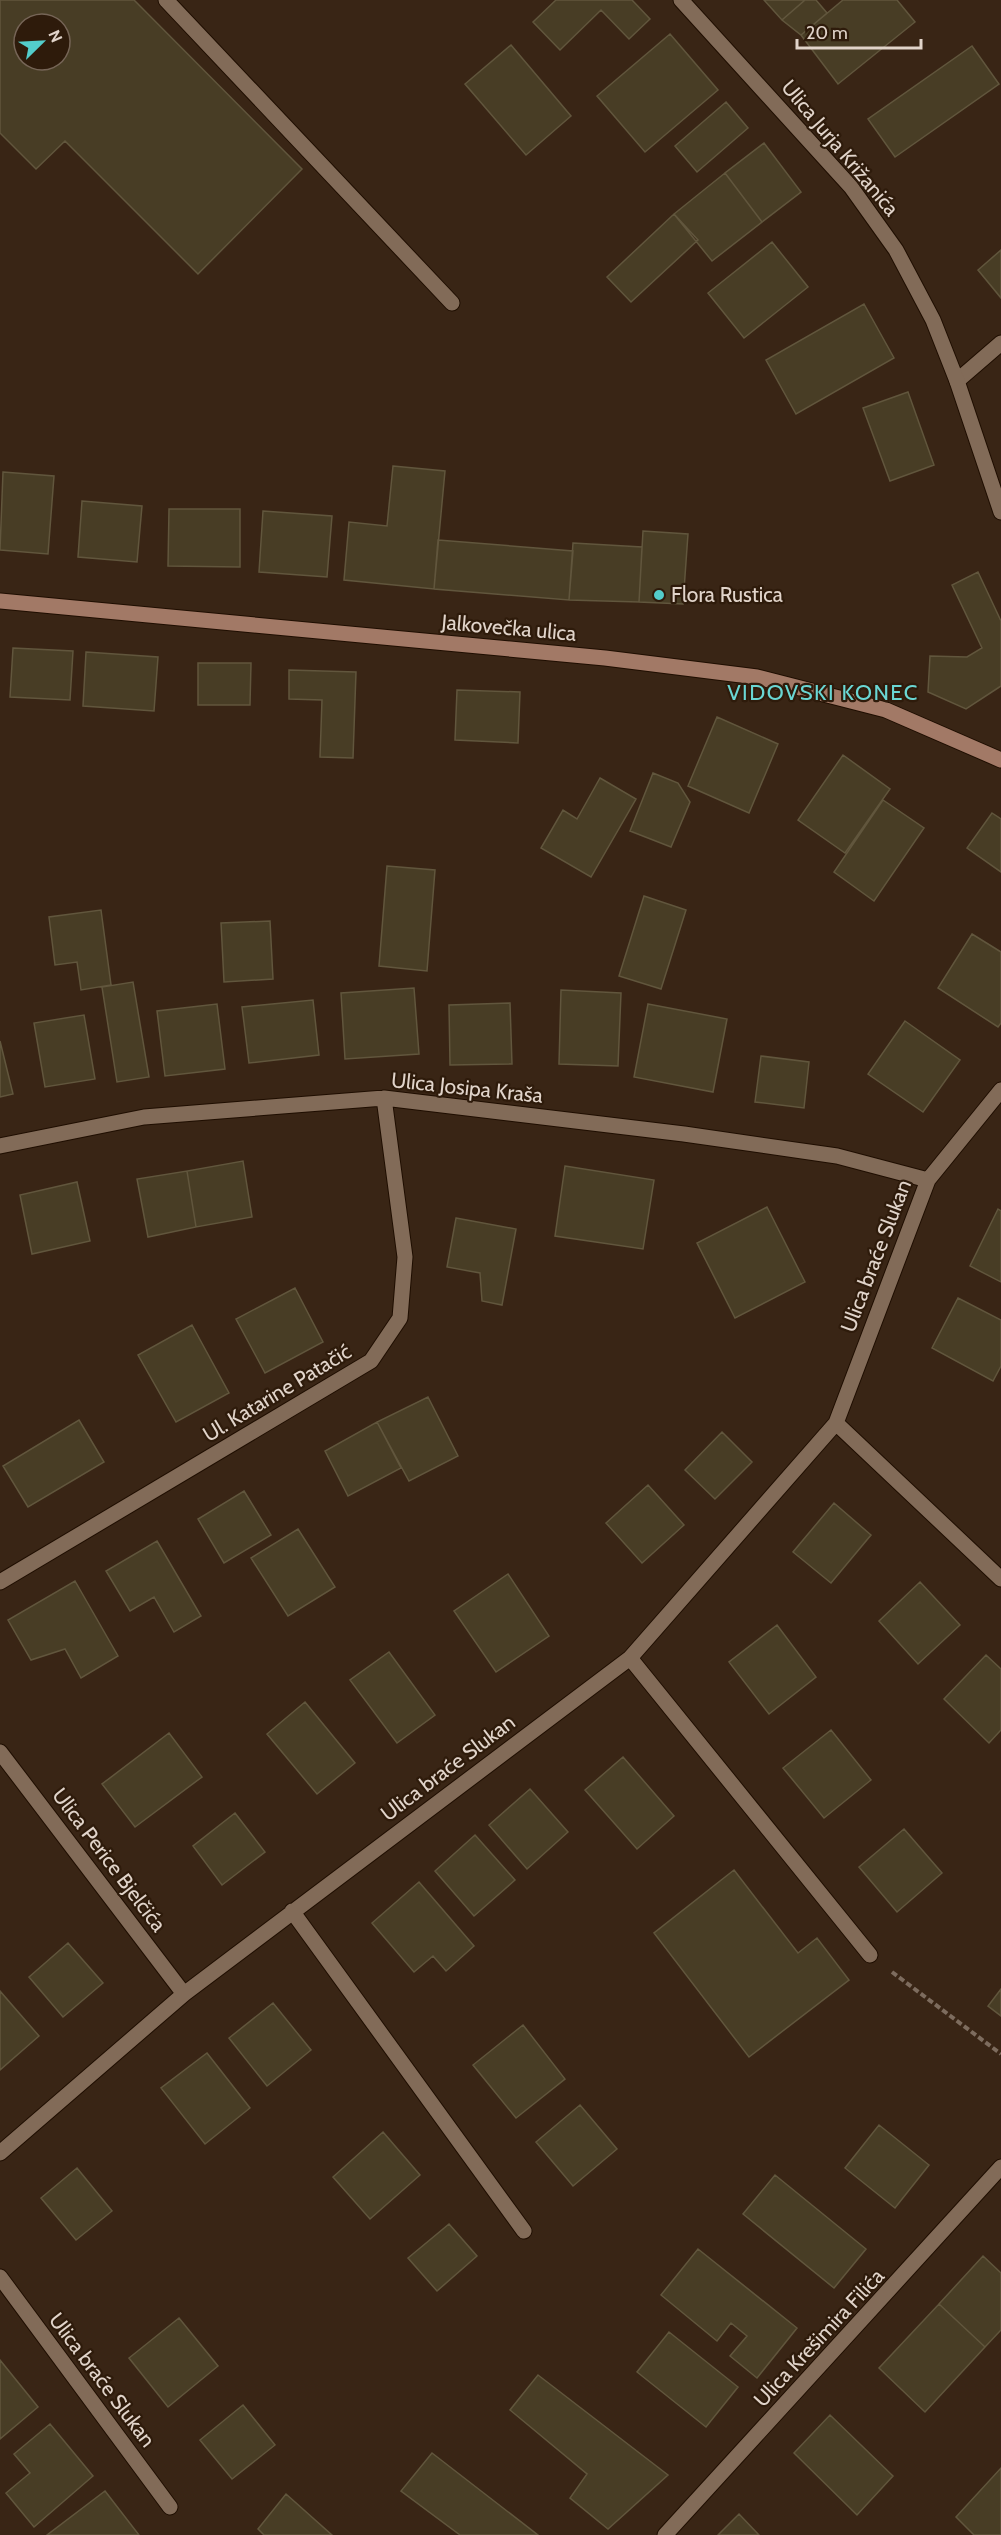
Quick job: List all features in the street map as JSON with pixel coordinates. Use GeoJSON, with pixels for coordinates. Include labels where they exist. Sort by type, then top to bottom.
{"type":"FeatureCollection","features":[{"type":"Feature","properties":{"kind":"main road","name":"Jalkovečka ulica"},"geometry":{"type":"LineString","coordinates":[[0,601],[605,658],[757,677],[886,710],[1001,760]]}},
{"type":"Feature","properties":{"kind":"street"},"geometry":{"type":"LineString","coordinates":[[166,0],[452,303]]}},
{"type":"Feature","properties":{"kind":"street","name":"Ulica Jurja Križanića"},"geometry":{"type":"LineString","coordinates":[[681,0],[851,187],[876,218],[915,284],[957,381],[1001,512]]}},
{"type":"Feature","properties":{"kind":"street"},"geometry":{"type":"LineString","coordinates":[[957,381],[1001,343]]}},
{"type":"Feature","properties":{"kind":"street","name":"Ulica braće Slukan"},"geometry":{"type":"LineString","coordinates":[[0,2153],[184,1994],[630,1658],[836,1423],[928,1180],[1001,1090]]}},
{"type":"Feature","properties":{"kind":"street","name":"Ulica Josipa Kraša"},"geometry":{"type":"LineString","coordinates":[[0,1146],[144,1117],[384,1098],[684,1134],[825,1155],[928,1180]]}},
{"type":"Feature","properties":{"kind":"street","name":"Ul. Katarine Patačić"},"geometry":{"type":"LineString","coordinates":[[0,1582],[371,1361],[400,1318],[405,1257],[384,1098]]}},
{"type":"Feature","properties":{"kind":"street"},"geometry":{"type":"LineString","coordinates":[[836,1423],[1001,1579]]}},
{"type":"Feature","properties":{"kind":"street"},"geometry":{"type":"LineString","coordinates":[[630,1658],[870,1955]]}},
{"type":"Feature","properties":{"kind":"street","name":"Ulica Perice Bjelčića"},"geometry":{"type":"LineString","coordinates":[[0,1752],[184,1994]]}},
{"type":"Feature","properties":{"kind":"street"},"geometry":{"type":"LineString","coordinates":[[292,1911],[524,2231]]}},
{"type":"Feature","properties":{"kind":"street","name":"Ulica Krešimira Filića"},"geometry":{"type":"LineString","coordinates":[[665,2535],[900,2281],[1001,2166]]}},
{"type":"Feature","properties":{"kind":"street","name":"Ulica braće Slukan"},"geometry":{"type":"LineString","coordinates":[[0,2277],[170,2507]]}},
{"type":"Feature","properties":{"kind":"path"},"geometry":{"type":"LineString","coordinates":[[870,1955],[1001,2054]]}},
{"type":"Feature","properties":{"kind":"building"},"geometry":{"type":"Polygon","coordinates":[[[0,0],[134,0],[302,169],[198,274],[65,141],[36,169],[0,133],[0,0]]]}},
{"type":"Feature","properties":{"kind":"building"},"geometry":{"type":"Polygon","coordinates":[[[556,0],[632,0],[650,19],[629,39],[601,10],[560,50],[533,22],[556,0]]]}},
{"type":"Feature","properties":{"kind":"building"},"geometry":{"type":"Polygon","coordinates":[[[764,0],[805,0],[782,20],[764,0]]]}},
{"type":"Feature","properties":{"kind":"building"},"geometry":{"type":"Polygon","coordinates":[[[805,0],[816,0],[827,13],[801,35],[782,20],[805,0]]]}},
{"type":"Feature","properties":{"kind":"building"},"geometry":{"type":"Polygon","coordinates":[[[843,0],[897,0],[915,22],[838,84],[801,35],[843,0]]]}},
{"type":"Feature","properties":{"kind":"building"},"geometry":{"type":"Polygon","coordinates":[[[670,34],[718,90],[645,152],[597,96],[670,34]]]}},
{"type":"Feature","properties":{"kind":"building"},"geometry":{"type":"Polygon","coordinates":[[[511,45],[571,116],[526,155],[465,84],[511,45]]]}},
{"type":"Feature","properties":{"kind":"building"},"geometry":{"type":"Polygon","coordinates":[[[972,46],[999,84],[895,157],[868,119],[972,46]]]}},
{"type":"Feature","properties":{"kind":"building"},"geometry":{"type":"Polygon","coordinates":[[[726,102],[748,128],[697,172],[675,146],[726,102]]]}},
{"type":"Feature","properties":{"kind":"building"},"geometry":{"type":"Polygon","coordinates":[[[764,143],[801,192],[762,222],[725,173],[764,143]]]}},
{"type":"Feature","properties":{"kind":"building"},"geometry":{"type":"Polygon","coordinates":[[[725,173],[762,222],[712,261],[674,214],[725,173]]]}},
{"type":"Feature","properties":{"kind":"building"},"geometry":{"type":"Polygon","coordinates":[[[674,214],[698,240],[631,302],[607,277],[674,214]]]}},
{"type":"Feature","properties":{"kind":"building"},"geometry":{"type":"Polygon","coordinates":[[[772,242],[808,287],[744,338],[708,293],[772,242]]]}},
{"type":"Feature","properties":{"kind":"building"},"geometry":{"type":"Polygon","coordinates":[[[1001,250],[1001,298],[978,270],[1001,250]]]}},
{"type":"Feature","properties":{"kind":"building"},"geometry":{"type":"Polygon","coordinates":[[[864,304],[894,358],[796,414],[766,360],[864,304]]]}},
{"type":"Feature","properties":{"kind":"building"},"geometry":{"type":"Polygon","coordinates":[[[908,392],[934,465],[890,481],[863,408],[908,392]]]}},
{"type":"Feature","properties":{"kind":"building"},"geometry":{"type":"Polygon","coordinates":[[[393,466],[445,471],[434,589],[344,580],[349,522],[387,526],[393,466]]]}},
{"type":"Feature","properties":{"kind":"building"},"geometry":{"type":"Polygon","coordinates":[[[3,472],[54,476],[48,554],[0,550],[3,472]]]}},
{"type":"Feature","properties":{"kind":"building"},"geometry":{"type":"Polygon","coordinates":[[[82,501],[142,506],[137,562],[78,557],[82,501]]]}},
{"type":"Feature","properties":{"kind":"building"},"geometry":{"type":"Polygon","coordinates":[[[169,509],[240,509],[240,567],[168,566],[169,509]]]}},
{"type":"Feature","properties":{"kind":"building"},"geometry":{"type":"Polygon","coordinates":[[[263,511],[332,516],[327,577],[259,572],[263,511]]]}},
{"type":"Feature","properties":{"kind":"building"},"geometry":{"type":"Polygon","coordinates":[[[643,531],[688,534],[683,604],[639,602],[643,531]]]}},
{"type":"Feature","properties":{"kind":"building"},"geometry":{"type":"Polygon","coordinates":[[[438,540],[573,551],[569,600],[434,589],[438,540]]]}},
{"type":"Feature","properties":{"kind":"building"},"geometry":{"type":"Polygon","coordinates":[[[573,543],[642,547],[639,602],[569,600],[573,543]]]}},
{"type":"Feature","properties":{"kind":"building"},"geometry":{"type":"Polygon","coordinates":[[[978,572],[1001,621],[1001,686],[966,709],[928,692],[930,656],[967,657],[982,648],[952,585],[978,572]]]}},
{"type":"Feature","properties":{"kind":"building"},"geometry":{"type":"Polygon","coordinates":[[[13,648],[73,651],[70,700],[10,697],[13,648]]]}},
{"type":"Feature","properties":{"kind":"building"},"geometry":{"type":"Polygon","coordinates":[[[86,652],[158,657],[154,711],[83,706],[86,652]]]}},
{"type":"Feature","properties":{"kind":"building"},"geometry":{"type":"Polygon","coordinates":[[[198,663],[251,663],[250,705],[198,705],[198,663]]]}},
{"type":"Feature","properties":{"kind":"building"},"geometry":{"type":"Polygon","coordinates":[[[289,670],[356,672],[353,758],[320,757],[322,700],[289,699],[289,670]]]}},
{"type":"Feature","properties":{"kind":"building"},"geometry":{"type":"Polygon","coordinates":[[[457,690],[520,692],[518,743],[455,740],[457,690]]]}},
{"type":"Feature","properties":{"kind":"building"},"geometry":{"type":"Polygon","coordinates":[[[717,717],[778,744],[749,813],[688,786],[717,717]]]}},
{"type":"Feature","properties":{"kind":"building"},"geometry":{"type":"Polygon","coordinates":[[[843,755],[890,789],[845,853],[798,820],[843,755]]]}},
{"type":"Feature","properties":{"kind":"building"},"geometry":{"type":"Polygon","coordinates":[[[653,773],[678,783],[690,802],[671,847],[630,831],[653,773]]]}},
{"type":"Feature","properties":{"kind":"building"},"geometry":{"type":"Polygon","coordinates":[[[600,778],[636,799],[591,877],[541,848],[563,810],[577,819],[600,778]]]}},
{"type":"Feature","properties":{"kind":"building"},"geometry":{"type":"Polygon","coordinates":[[[883,800],[924,828],[874,901],[834,872],[883,800]]]}},
{"type":"Feature","properties":{"kind":"building"},"geometry":{"type":"Polygon","coordinates":[[[992,813],[1001,819],[1001,872],[967,848],[992,813]]]}},
{"type":"Feature","properties":{"kind":"building"},"geometry":{"type":"Polygon","coordinates":[[[387,866],[435,870],[427,971],[379,966],[387,866]]]}},
{"type":"Feature","properties":{"kind":"building"},"geometry":{"type":"Polygon","coordinates":[[[644,896],[686,910],[661,989],[619,976],[644,896]]]}},
{"type":"Feature","properties":{"kind":"building"},"geometry":{"type":"Polygon","coordinates":[[[101,910],[111,985],[81,990],[77,962],[55,965],[49,917],[101,910]]]}},
{"type":"Feature","properties":{"kind":"building"},"geometry":{"type":"Polygon","coordinates":[[[270,921],[273,979],[224,982],[221,923],[270,921]]]}},
{"type":"Feature","properties":{"kind":"building"},"geometry":{"type":"Polygon","coordinates":[[[972,934],[1001,952],[1001,1023],[998,1027],[938,988],[972,934]]]}},
{"type":"Feature","properties":{"kind":"building"},"geometry":{"type":"Polygon","coordinates":[[[133,982],[149,1077],[117,1082],[102,987],[133,982]]]}},
{"type":"Feature","properties":{"kind":"building"},"geometry":{"type":"Polygon","coordinates":[[[414,988],[419,1054],[345,1059],[341,993],[414,988]]]}},
{"type":"Feature","properties":{"kind":"building"},"geometry":{"type":"Polygon","coordinates":[[[561,990],[621,993],[618,1066],[559,1064],[561,990]]]}},
{"type":"Feature","properties":{"kind":"building"},"geometry":{"type":"Polygon","coordinates":[[[313,1000],[319,1055],[249,1063],[242,1007],[313,1000]]]}},
{"type":"Feature","properties":{"kind":"building"},"geometry":{"type":"Polygon","coordinates":[[[510,1003],[512,1064],[450,1065],[449,1005],[510,1003]]]}},
{"type":"Feature","properties":{"kind":"building"},"geometry":{"type":"Polygon","coordinates":[[[217,1004],[225,1069],[165,1076],[157,1011],[217,1004]]]}},
{"type":"Feature","properties":{"kind":"building"},"geometry":{"type":"Polygon","coordinates":[[[648,1004],[727,1019],[713,1092],[634,1077],[648,1004]]]}},
{"type":"Feature","properties":{"kind":"building"},"geometry":{"type":"Polygon","coordinates":[[[84,1015],[95,1079],[45,1087],[34,1023],[84,1015]]]}},
{"type":"Feature","properties":{"kind":"building"},"geometry":{"type":"Polygon","coordinates":[[[905,1021],[960,1060],[923,1112],[868,1074],[905,1021]]]}},
{"type":"Feature","properties":{"kind":"building"},"geometry":{"type":"Polygon","coordinates":[[[0,1041],[13,1094],[0,1097],[0,1041]]]}},
{"type":"Feature","properties":{"kind":"building"},"geometry":{"type":"Polygon","coordinates":[[[761,1056],[809,1062],[804,1108],[755,1102],[761,1056]]]}},
{"type":"Feature","properties":{"kind":"building"},"geometry":{"type":"Polygon","coordinates":[[[243,1161],[252,1217],[196,1227],[187,1171],[243,1161]]]}},
{"type":"Feature","properties":{"kind":"building"},"geometry":{"type":"Polygon","coordinates":[[[565,1166],[654,1180],[643,1249],[555,1236],[565,1166]]]}},
{"type":"Feature","properties":{"kind":"building"},"geometry":{"type":"Polygon","coordinates":[[[187,1171],[196,1227],[148,1237],[137,1179],[187,1171]]]}},
{"type":"Feature","properties":{"kind":"building"},"geometry":{"type":"Polygon","coordinates":[[[77,1182],[90,1241],[32,1254],[20,1195],[77,1182]]]}},
{"type":"Feature","properties":{"kind":"building"},"geometry":{"type":"Polygon","coordinates":[[[767,1207],[805,1282],[735,1318],[697,1243],[767,1207]]]}},
{"type":"Feature","properties":{"kind":"building"},"geometry":{"type":"Polygon","coordinates":[[[998,1209],[1001,1211],[1001,1282],[970,1266],[998,1209]]]}},
{"type":"Feature","properties":{"kind":"building"},"geometry":{"type":"Polygon","coordinates":[[[456,1218],[516,1229],[502,1305],[482,1301],[480,1273],[447,1267],[456,1218]]]}},
{"type":"Feature","properties":{"kind":"building"},"geometry":{"type":"Polygon","coordinates":[[[295,1288],[323,1342],[265,1373],[236,1319],[295,1288]]]}},
{"type":"Feature","properties":{"kind":"building"},"geometry":{"type":"Polygon","coordinates":[[[958,1298],[1001,1320],[1001,1366],[993,1381],[932,1348],[958,1298]]]}},
{"type":"Feature","properties":{"kind":"building"},"geometry":{"type":"Polygon","coordinates":[[[192,1325],[229,1393],[176,1422],[138,1355],[192,1325]]]}},
{"type":"Feature","properties":{"kind":"building"},"geometry":{"type":"Polygon","coordinates":[[[428,1397],[458,1456],[409,1481],[377,1422],[428,1397]]]}},
{"type":"Feature","properties":{"kind":"building"},"geometry":{"type":"Polygon","coordinates":[[[79,1420],[104,1462],[28,1507],[3,1466],[79,1420]]]}},
{"type":"Feature","properties":{"kind":"building"},"geometry":{"type":"Polygon","coordinates":[[[377,1422],[401,1468],[348,1496],[325,1451],[377,1422]]]}},
{"type":"Feature","properties":{"kind":"building"},"geometry":{"type":"Polygon","coordinates":[[[722,1432],[752,1462],[715,1499],[685,1470],[722,1432]]]}},
{"type":"Feature","properties":{"kind":"building"},"geometry":{"type":"Polygon","coordinates":[[[648,1485],[684,1525],[642,1563],[606,1523],[648,1485]]]}},
{"type":"Feature","properties":{"kind":"building"},"geometry":{"type":"Polygon","coordinates":[[[244,1491],[271,1535],[224,1563],[198,1519],[244,1491]]]}},
{"type":"Feature","properties":{"kind":"building"},"geometry":{"type":"Polygon","coordinates":[[[834,1503],[871,1535],[831,1583],[793,1552],[834,1503]]]}},
{"type":"Feature","properties":{"kind":"building"},"geometry":{"type":"Polygon","coordinates":[[[298,1529],[335,1587],[288,1616],[251,1558],[298,1529]]]}},
{"type":"Feature","properties":{"kind":"building"},"geometry":{"type":"Polygon","coordinates":[[[157,1541],[201,1616],[174,1632],[154,1597],[130,1611],[106,1571],[157,1541]]]}},
{"type":"Feature","properties":{"kind":"building"},"geometry":{"type":"Polygon","coordinates":[[[508,1574],[549,1636],[496,1672],[454,1611],[508,1574]]]}},
{"type":"Feature","properties":{"kind":"building"},"geometry":{"type":"Polygon","coordinates":[[[75,1581],[118,1656],[81,1678],[65,1649],[31,1660],[8,1620],[75,1581]]]}},
{"type":"Feature","properties":{"kind":"building"},"geometry":{"type":"Polygon","coordinates":[[[920,1582],[960,1625],[918,1664],[879,1621],[920,1582]]]}},
{"type":"Feature","properties":{"kind":"building"},"geometry":{"type":"Polygon","coordinates":[[[777,1625],[816,1677],[769,1714],[729,1662],[777,1625]]]}},
{"type":"Feature","properties":{"kind":"building"},"geometry":{"type":"Polygon","coordinates":[[[389,1652],[435,1715],[397,1743],[350,1680],[389,1652]]]}},
{"type":"Feature","properties":{"kind":"building"},"geometry":{"type":"Polygon","coordinates":[[[986,1655],[1001,1669],[1001,1730],[989,1743],[944,1699],[986,1655]]]}},
{"type":"Feature","properties":{"kind":"building"},"geometry":{"type":"Polygon","coordinates":[[[305,1702],[355,1763],[317,1794],[267,1734],[305,1702]]]}},
{"type":"Feature","properties":{"kind":"building"},"geometry":{"type":"Polygon","coordinates":[[[831,1730],[871,1780],[824,1818],[783,1768],[831,1730]]]}},
{"type":"Feature","properties":{"kind":"building"},"geometry":{"type":"Polygon","coordinates":[[[169,1733],[202,1777],[135,1827],[102,1784],[169,1733]]]}},
{"type":"Feature","properties":{"kind":"building"},"geometry":{"type":"Polygon","coordinates":[[[623,1757],[674,1816],[637,1849],[585,1790],[623,1757]]]}},
{"type":"Feature","properties":{"kind":"building"},"geometry":{"type":"Polygon","coordinates":[[[530,1789],[568,1832],[527,1869],[489,1825],[530,1789]]]}},
{"type":"Feature","properties":{"kind":"building"},"geometry":{"type":"Polygon","coordinates":[[[235,1813],[265,1852],[222,1885],[193,1846],[235,1813]]]}},
{"type":"Feature","properties":{"kind":"building"},"geometry":{"type":"Polygon","coordinates":[[[904,1829],[942,1873],[897,1912],[859,1867],[904,1829]]]}},
{"type":"Feature","properties":{"kind":"building"},"geometry":{"type":"Polygon","coordinates":[[[475,1835],[515,1880],[474,1916],[435,1871],[475,1835]]]}},
{"type":"Feature","properties":{"kind":"building"},"geometry":{"type":"Polygon","coordinates":[[[734,1870],[798,1953],[817,1938],[849,1980],[749,2057],[654,1933],[734,1870]]]}},
{"type":"Feature","properties":{"kind":"building"},"geometry":{"type":"Polygon","coordinates":[[[419,1882],[474,1946],[446,1971],[433,1956],[414,1972],[372,1923],[419,1882]]]}},
{"type":"Feature","properties":{"kind":"building"},"geometry":{"type":"Polygon","coordinates":[[[68,1943],[103,1983],[63,2017],[29,1977],[68,1943]]]}},
{"type":"Feature","properties":{"kind":"building"},"geometry":{"type":"Polygon","coordinates":[[[1001,1989],[1001,2016],[988,2006],[1001,1989]]]}},
{"type":"Feature","properties":{"kind":"building"},"geometry":{"type":"Polygon","coordinates":[[[0,1991],[39,2036],[0,2070],[0,1991]]]}},
{"type":"Feature","properties":{"kind":"building"},"geometry":{"type":"Polygon","coordinates":[[[273,2003],[311,2050],[267,2086],[229,2038],[273,2003]]]}},
{"type":"Feature","properties":{"kind":"building"},"geometry":{"type":"Polygon","coordinates":[[[523,2025],[565,2079],[516,2118],[473,2065],[523,2025]]]}},
{"type":"Feature","properties":{"kind":"building"},"geometry":{"type":"Polygon","coordinates":[[[207,2053],[250,2108],[205,2144],[161,2088],[207,2053]]]}},
{"type":"Feature","properties":{"kind":"building"},"geometry":{"type":"Polygon","coordinates":[[[580,2105],[617,2149],[573,2186],[536,2142],[580,2105]]]}},
{"type":"Feature","properties":{"kind":"building"},"geometry":{"type":"Polygon","coordinates":[[[879,2125],[929,2165],[895,2208],[845,2168],[879,2125]]]}},
{"type":"Feature","properties":{"kind":"building"},"geometry":{"type":"Polygon","coordinates":[[[383,2132],[420,2175],[370,2219],[333,2177],[383,2132]]]}},
{"type":"Feature","properties":{"kind":"building"},"geometry":{"type":"Polygon","coordinates":[[[77,2168],[112,2211],[76,2240],[41,2198],[77,2168]]]}},
{"type":"Feature","properties":{"kind":"building"},"geometry":{"type":"Polygon","coordinates":[[[775,2175],[866,2249],[834,2288],[743,2214],[775,2175]]]}},
{"type":"Feature","properties":{"kind":"building"},"geometry":{"type":"Polygon","coordinates":[[[449,2224],[477,2256],[437,2291],[408,2258],[449,2224]]]}},
{"type":"Feature","properties":{"kind":"building"},"geometry":{"type":"Polygon","coordinates":[[[698,2249],[797,2328],[757,2378],[730,2356],[747,2336],[731,2323],[717,2341],[661,2295],[698,2249]]]}},
{"type":"Feature","properties":{"kind":"building"},"geometry":{"type":"Polygon","coordinates":[[[983,2256],[1001,2273],[1001,2330],[985,2347],[939,2304],[983,2256]]]}},
{"type":"Feature","properties":{"kind":"building"},"geometry":{"type":"Polygon","coordinates":[[[939,2304],[985,2347],[925,2412],[879,2368],[939,2304]]]}},
{"type":"Feature","properties":{"kind":"building"},"geometry":{"type":"Polygon","coordinates":[[[179,2318],[218,2366],[168,2407],[129,2358],[179,2318]]]}},
{"type":"Feature","properties":{"kind":"building"},"geometry":{"type":"Polygon","coordinates":[[[669,2332],[738,2387],[706,2427],[637,2372],[669,2332]]]}},
{"type":"Feature","properties":{"kind":"building"},"geometry":{"type":"Polygon","coordinates":[[[0,2360],[38,2407],[0,2439],[0,2360]]]}},
{"type":"Feature","properties":{"kind":"building"},"geometry":{"type":"Polygon","coordinates":[[[538,2375],[668,2475],[608,2529],[570,2498],[587,2474],[510,2410],[538,2375]]]}},
{"type":"Feature","properties":{"kind":"building"},"geometry":{"type":"Polygon","coordinates":[[[243,2405],[275,2445],[232,2479],[200,2440],[243,2405]]]}},
{"type":"Feature","properties":{"kind":"building"},"geometry":{"type":"Polygon","coordinates":[[[830,2415],[893,2476],[857,2515],[794,2453],[830,2415]]]}},
{"type":"Feature","properties":{"kind":"building"},"geometry":{"type":"Polygon","coordinates":[[[50,2424],[93,2476],[34,2527],[6,2493],[30,2473],[14,2454],[50,2424]]]}},
{"type":"Feature","properties":{"kind":"building"},"geometry":{"type":"Polygon","coordinates":[[[432,2453],[538,2535],[460,2535],[401,2491],[432,2453]]]}},
{"type":"Feature","properties":{"kind":"building"},"geometry":{"type":"Polygon","coordinates":[[[1001,2468],[1001,2535],[974,2535],[956,2517],[1001,2468]]]}},
{"type":"Feature","properties":{"kind":"building"},"geometry":{"type":"Polygon","coordinates":[[[105,2491],[139,2535],[47,2535],[105,2491]]]}},
{"type":"Feature","properties":{"kind":"building"},"geometry":{"type":"Polygon","coordinates":[[[286,2494],[332,2535],[264,2535],[258,2529],[286,2494]]]}},
{"type":"Feature","properties":{"kind":"building"},"geometry":{"type":"Polygon","coordinates":[[[739,2514],[759,2535],[718,2535],[739,2514]]]}},
{"type":"Feature","properties":{"kind":"place","name":"Flora Rustica"},"geometry":{"type":"Point","coordinates":[659,595]}},
{"type":"Feature","properties":{"kind":"district","name":"VIDOVSKI KONEC"},"geometry":{"type":"Point","coordinates":[823,692]}}]}
